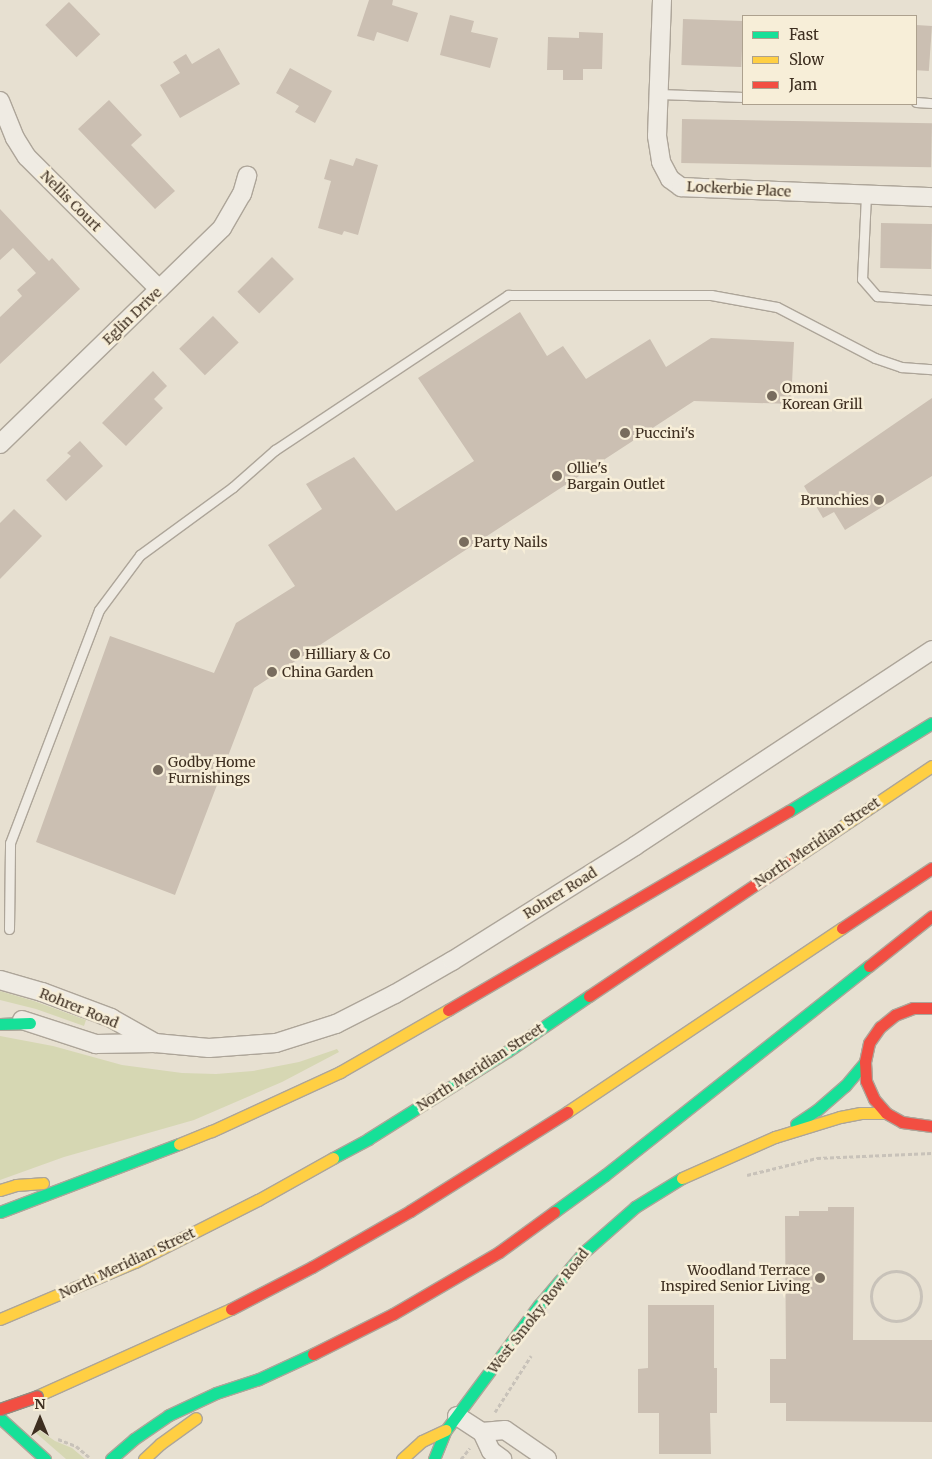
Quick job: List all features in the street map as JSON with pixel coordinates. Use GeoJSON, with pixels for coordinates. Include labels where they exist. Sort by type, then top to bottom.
{"type":"FeatureCollection","features":[{"type":"Feature","properties":{"kind":"main road"},"geometry":{"type":"LineString","coordinates":[[0,1212],[241,1119],[340,1072],[742,839],[932,722]]}},
{"type":"Feature","properties":{"kind":"main road","name":"North Meridian Street"},"geometry":{"type":"LineString","coordinates":[[0,1319],[135,1262],[258,1200],[368,1139],[508,1051],[932,766]]}},
{"type":"Feature","properties":{"kind":"main road"},"geometry":{"type":"LineString","coordinates":[[0,1409],[37,1396],[216,1317],[312,1267],[410,1211],[532,1135],[932,868]]}},
{"type":"Feature","properties":{"kind":"main road"},"geometry":{"type":"LineString","coordinates":[[221,1404],[259,1379],[393,1314],[453,1280],[537,1226],[598,1181],[932,916]]}},
{"type":"Feature","properties":{"kind":"main road"},"geometry":{"type":"LineString","coordinates":[[932,1008],[913,1008],[895,1015],[880,1027],[869,1043],[865,1062],[866,1081],[874,1099],[886,1113],[902,1122],[919,1126],[932,1126]]}},
{"type":"Feature","properties":{"kind":"main road"},"geometry":{"type":"LineString","coordinates":[[0,1024],[30,1023]]}},
{"type":"Feature","properties":{"kind":"main road","name":"West Smoky Row Road"},"geometry":{"type":"LineString","coordinates":[[775,1137],[817,1110],[845,1086],[865,1062]]}},
{"type":"Feature","properties":{"kind":"main road","name":"West Smoky Row Road"},"geometry":{"type":"LineString","coordinates":[[434,1459],[446,1430],[539,1305],[584,1252],[605,1231],[635,1207],[691,1173],[775,1137],[840,1117],[861,1113],[886,1113]]}},
{"type":"Feature","properties":{"kind":"main road"},"geometry":{"type":"LineString","coordinates":[[0,1190],[16,1185],[87,1178]]}},
{"type":"Feature","properties":{"kind":"main road"},"geometry":{"type":"LineString","coordinates":[[111,1459],[134,1439],[169,1415],[216,1393],[259,1379]]}},
{"type":"Feature","properties":{"kind":"main road"},"geometry":{"type":"LineString","coordinates":[[144,1459],[167,1438],[205,1414]]}},
{"type":"Feature","properties":{"kind":"main road"},"geometry":{"type":"LineString","coordinates":[[0,1418],[45,1459]]}},
{"type":"Feature","properties":{"kind":"main road","name":"West Smoky Row Road"},"geometry":{"type":"LineString","coordinates":[[402,1459],[422,1441],[446,1430]]}},
{"type":"Feature","properties":{"kind":"street","name":"Lockerbie Place"},"geometry":{"type":"LineString","coordinates":[[662,0],[656,136],[661,162],[670,179],[682,187],[932,197]]}},
{"type":"Feature","properties":{"kind":"street","name":"Nellis Court"},"geometry":{"type":"LineString","coordinates":[[0,101],[15,138],[27,157],[159,290]]}},
{"type":"Feature","properties":{"kind":"street","name":"Eglin Drive"},"geometry":{"type":"LineString","coordinates":[[0,444],[222,228],[242,194],[247,176]]}},
{"type":"Feature","properties":{"kind":"street","name":"Rohrer Road"},"geometry":{"type":"LineString","coordinates":[[0,1012],[96,1044],[155,1043],[222,1048],[276,1043],[331,1026],[395,994],[452,961],[636,846],[932,650]]}},
{"type":"Feature","properties":{"kind":"street","name":"Rohrer Road"},"geometry":{"type":"LineString","coordinates":[[0,980],[42,992],[111,1018],[155,1043]]}},
{"type":"Feature","properties":{"kind":"street"},"geometry":{"type":"LineString","coordinates":[[457,1416],[482,1432],[491,1451],[502,1459]]}},
{"type":"Feature","properties":{"kind":"street"},"geometry":{"type":"LineString","coordinates":[[482,1432],[505,1430],[547,1459]]}},
{"type":"Feature","properties":{"kind":"lane"},"geometry":{"type":"LineString","coordinates":[[659,94],[742,97]]}},
{"type":"Feature","properties":{"kind":"lane"},"geometry":{"type":"LineString","coordinates":[[917,102],[932,103]]}},
{"type":"Feature","properties":{"kind":"lane"},"geometry":{"type":"LineString","coordinates":[[866,195],[862,279],[877,296],[932,300]]}},
{"type":"Feature","properties":{"kind":"lane"},"geometry":{"type":"LineString","coordinates":[[9,929],[10,842],[99,610],[140,555],[234,487],[275,450],[508,294],[711,295],[777,307],[875,358],[901,367],[932,369]]}},
{"type":"Feature","properties":{"kind":"path"},"geometry":{"type":"LineString","coordinates":[[745,1176],[817,1158],[932,1153]]}},
{"type":"Feature","properties":{"kind":"path"},"geometry":{"type":"LineString","coordinates":[[898,1271],[906,1273],[919,1285],[921,1301],[912,1316],[896,1322],[881,1316],[876,1310],[871,1296],[876,1281],[882,1276],[898,1271]]}},
{"type":"Feature","properties":{"kind":"path"},"geometry":{"type":"LineString","coordinates":[[461,1459],[482,1432],[533,1354]]}},
{"type":"Feature","properties":{"kind":"green space"},"geometry":{"type":"Polygon","coordinates":[[[0,991],[86,1020],[84,1026],[36,1009],[0,1000],[0,991]]]}},
{"type":"Feature","properties":{"kind":"green space"},"geometry":{"type":"Polygon","coordinates":[[[0,1036],[53,1046],[122,1065],[182,1073],[216,1074],[253,1071],[299,1062],[337,1049],[339,1052],[282,1082],[194,1120],[64,1157],[0,1180],[0,1036]]]}},
{"type":"Feature","properties":{"kind":"green space"},"geometry":{"type":"Polygon","coordinates":[[[39,1430],[55,1441],[72,1448],[85,1459],[66,1459],[36,1433],[39,1430]]]}},
{"type":"Feature","properties":{"kind":"building"},"geometry":{"type":"Polygon","coordinates":[[[369,0],[393,0],[392,5],[418,13],[408,42],[377,32],[374,41],[357,36],[369,0]]]}},
{"type":"Feature","properties":{"kind":"building"},"geometry":{"type":"Polygon","coordinates":[[[69,2],[100,34],[77,57],[45,25],[69,2]]]}},
{"type":"Feature","properties":{"kind":"building"},"geometry":{"type":"Polygon","coordinates":[[[450,15],[474,21],[471,32],[498,38],[490,68],[440,55],[450,15]]]}},
{"type":"Feature","properties":{"kind":"building"},"geometry":{"type":"Polygon","coordinates":[[[683,19],[742,21],[741,67],[681,65],[683,19]]]}},
{"type":"Feature","properties":{"kind":"building"},"geometry":{"type":"Polygon","coordinates":[[[917,25],[932,26],[929,71],[917,70],[917,25]]]}},
{"type":"Feature","properties":{"kind":"building"},"geometry":{"type":"Polygon","coordinates":[[[579,32],[603,33],[602,69],[583,69],[583,80],[563,80],[563,70],[547,70],[548,37],[579,38],[579,32]]]}},
{"type":"Feature","properties":{"kind":"building"},"geometry":{"type":"Polygon","coordinates":[[[219,48],[240,84],[180,118],[160,85],[180,73],[173,62],[186,54],[192,64],[219,48]]]}},
{"type":"Feature","properties":{"kind":"building"},"geometry":{"type":"Polygon","coordinates":[[[290,68],[332,91],[315,123],[295,112],[299,106],[276,93],[290,68]]]}},
{"type":"Feature","properties":{"kind":"building"},"geometry":{"type":"Polygon","coordinates":[[[109,100],[142,135],[131,145],[175,191],[155,209],[78,129],[109,100]]]}},
{"type":"Feature","properties":{"kind":"building"},"geometry":{"type":"Polygon","coordinates":[[[682,119],[932,123],[931,167],[681,163],[682,119]]]}},
{"type":"Feature","properties":{"kind":"building"},"geometry":{"type":"Polygon","coordinates":[[[356,158],[378,165],[358,235],[344,231],[342,235],[318,228],[331,181],[324,179],[330,159],[353,166],[356,158]]]}},
{"type":"Feature","properties":{"kind":"building"},"geometry":{"type":"Polygon","coordinates":[[[0,209],[49,261],[52,258],[80,289],[0,364],[0,317],[22,296],[17,290],[36,273],[13,248],[0,260],[0,209]]]}},
{"type":"Feature","properties":{"kind":"building"},"geometry":{"type":"Polygon","coordinates":[[[881,223],[932,224],[931,269],[880,268],[881,223]]]}},
{"type":"Feature","properties":{"kind":"building"},"geometry":{"type":"Polygon","coordinates":[[[272,257],[294,279],[259,314],[237,292],[272,257]]]}},
{"type":"Feature","properties":{"kind":"building"},"geometry":{"type":"Polygon","coordinates":[[[520,312],[547,356],[563,346],[586,379],[650,339],[666,367],[711,338],[794,342],[791,404],[694,401],[254,688],[175,895],[36,842],[110,636],[214,673],[236,623],[295,586],[268,545],[322,509],[306,484],[354,457],[396,511],[474,461],[418,378],[520,312]]]}},
{"type":"Feature","properties":{"kind":"building"},"geometry":{"type":"Polygon","coordinates":[[[213,316],[239,343],[205,375],[179,349],[213,316]]]}},
{"type":"Feature","properties":{"kind":"building"},"geometry":{"type":"Polygon","coordinates":[[[153,371],[167,386],[154,399],[163,408],[126,446],[102,423],[153,371]]]}},
{"type":"Feature","properties":{"kind":"building"},"geometry":{"type":"Polygon","coordinates":[[[932,398],[932,476],[845,530],[834,512],[823,518],[804,486],[932,398]]]}},
{"type":"Feature","properties":{"kind":"building"},"geometry":{"type":"Polygon","coordinates":[[[80,441],[103,466],[66,501],[46,480],[71,456],[67,453],[80,441]]]}},
{"type":"Feature","properties":{"kind":"building"},"geometry":{"type":"Polygon","coordinates":[[[14,509],[42,536],[0,579],[0,523],[14,509]]]}},
{"type":"Feature","properties":{"kind":"building","name":"Woodland Terrace Inspired Senior Living"},"geometry":{"type":"Polygon","coordinates":[[[828,1207],[854,1207],[853,1340],[932,1340],[932,1422],[786,1421],[786,1403],[770,1403],[770,1359],[786,1359],[785,1216],[799,1216],[799,1211],[828,1211],[828,1207]]]}},
{"type":"Feature","properties":{"kind":"building"},"geometry":{"type":"Polygon","coordinates":[[[648,1305],[714,1305],[714,1368],[717,1368],[717,1413],[710,1413],[711,1454],[659,1454],[659,1413],[638,1413],[638,1369],[648,1368],[648,1305]]]}},
{"type":"Feature","properties":{"kind":"traffic: fast"},"geometry":{"type":"LineString","coordinates":[[789,811],[932,723]]}},
{"type":"Feature","properties":{"kind":"traffic: fast"},"geometry":{"type":"LineString","coordinates":[[554,1212],[605,1175],[869,966]]}},
{"type":"Feature","properties":{"kind":"traffic: fast"},"geometry":{"type":"LineString","coordinates":[[333,1158],[368,1139],[508,1051],[589,996]]}},
{"type":"Feature","properties":{"kind":"traffic: fast"},"geometry":{"type":"LineString","coordinates":[[0,1024],[30,1023]]}},
{"type":"Feature","properties":{"kind":"traffic: fast"},"geometry":{"type":"LineString","coordinates":[[796,1124],[817,1110],[845,1086],[865,1062]]}},
{"type":"Feature","properties":{"kind":"traffic: fast"},"geometry":{"type":"LineString","coordinates":[[0,1212],[179,1144]]}},
{"type":"Feature","properties":{"kind":"traffic: fast"},"geometry":{"type":"LineString","coordinates":[[434,1459],[446,1430],[539,1305],[584,1252],[635,1207],[682,1178]]}},
{"type":"Feature","properties":{"kind":"traffic: fast"},"geometry":{"type":"LineString","coordinates":[[111,1459],[134,1439],[169,1415],[216,1393],[259,1379],[313,1354]]}},
{"type":"Feature","properties":{"kind":"traffic: fast"},"geometry":{"type":"LineString","coordinates":[[0,1418],[45,1459]]}},
{"type":"Feature","properties":{"kind":"traffic: slow"},"geometry":{"type":"LineString","coordinates":[[789,862],[932,766]]}},
{"type":"Feature","properties":{"kind":"traffic: slow"},"geometry":{"type":"LineString","coordinates":[[567,1112],[842,928]]}},
{"type":"Feature","properties":{"kind":"traffic: slow"},"geometry":{"type":"LineString","coordinates":[[179,1144],[212,1131],[340,1072],[448,1010]]}},
{"type":"Feature","properties":{"kind":"traffic: slow"},"geometry":{"type":"LineString","coordinates":[[682,1178],[775,1137],[840,1117],[861,1113],[886,1113]]}},
{"type":"Feature","properties":{"kind":"traffic: slow"},"geometry":{"type":"LineString","coordinates":[[0,1319],[135,1262],[258,1200],[333,1158]]}},
{"type":"Feature","properties":{"kind":"traffic: slow"},"geometry":{"type":"LineString","coordinates":[[0,1190],[16,1185],[43,1183]]}},
{"type":"Feature","properties":{"kind":"traffic: slow"},"geometry":{"type":"LineString","coordinates":[[37,1396],[231,1309]]}},
{"type":"Feature","properties":{"kind":"traffic: slow"},"geometry":{"type":"LineString","coordinates":[[144,1459],[160,1444],[196,1418]]}},
{"type":"Feature","properties":{"kind":"traffic: slow"},"geometry":{"type":"LineString","coordinates":[[402,1459],[422,1441],[446,1430]]}},
{"type":"Feature","properties":{"kind":"traffic: jam"},"geometry":{"type":"LineString","coordinates":[[448,1010],[789,811]]}},
{"type":"Feature","properties":{"kind":"traffic: jam"},"geometry":{"type":"LineString","coordinates":[[589,996],[789,862]]}},
{"type":"Feature","properties":{"kind":"traffic: jam"},"geometry":{"type":"LineString","coordinates":[[842,928],[932,868]]}},
{"type":"Feature","properties":{"kind":"traffic: jam"},"geometry":{"type":"LineString","coordinates":[[869,966],[932,916]]}},
{"type":"Feature","properties":{"kind":"traffic: jam"},"geometry":{"type":"LineString","coordinates":[[932,1008],[913,1008],[895,1015],[880,1027],[869,1043],[865,1062],[866,1081],[874,1099],[886,1113],[902,1122],[932,1126]]}},
{"type":"Feature","properties":{"kind":"traffic: jam"},"geometry":{"type":"LineString","coordinates":[[231,1309],[312,1267],[410,1211],[567,1112]]}},
{"type":"Feature","properties":{"kind":"traffic: jam"},"geometry":{"type":"LineString","coordinates":[[313,1354],[393,1314],[499,1252],[554,1212]]}},
{"type":"Feature","properties":{"kind":"traffic: jam"},"geometry":{"type":"LineString","coordinates":[[0,1409],[37,1396]]}},
{"type":"Feature","properties":{"kind":"place","name":"Omoni Korean Grill"},"geometry":{"type":"Point","coordinates":[772,396]}},
{"type":"Feature","properties":{"kind":"place","name":"Puccini's"},"geometry":{"type":"Point","coordinates":[625,433]}},
{"type":"Feature","properties":{"kind":"place","name":"Ollie's Bargain Outlet"},"geometry":{"type":"Point","coordinates":[557,476]}},
{"type":"Feature","properties":{"kind":"place","name":"Brunchies"},"geometry":{"type":"Point","coordinates":[879,500]}},
{"type":"Feature","properties":{"kind":"place","name":"Party Nails"},"geometry":{"type":"Point","coordinates":[464,542]}},
{"type":"Feature","properties":{"kind":"place","name":"Hilliary & Co"},"geometry":{"type":"Point","coordinates":[295,654]}},
{"type":"Feature","properties":{"kind":"place","name":"China Garden"},"geometry":{"type":"Point","coordinates":[272,672]}},
{"type":"Feature","properties":{"kind":"place","name":"Godby Home Furnishings"},"geometry":{"type":"Point","coordinates":[158,770]}},
{"type":"Feature","properties":{"kind":"place","name":"Woodland Terrace Inspired Senior Living"},"geometry":{"type":"Point","coordinates":[820,1278]}}]}
